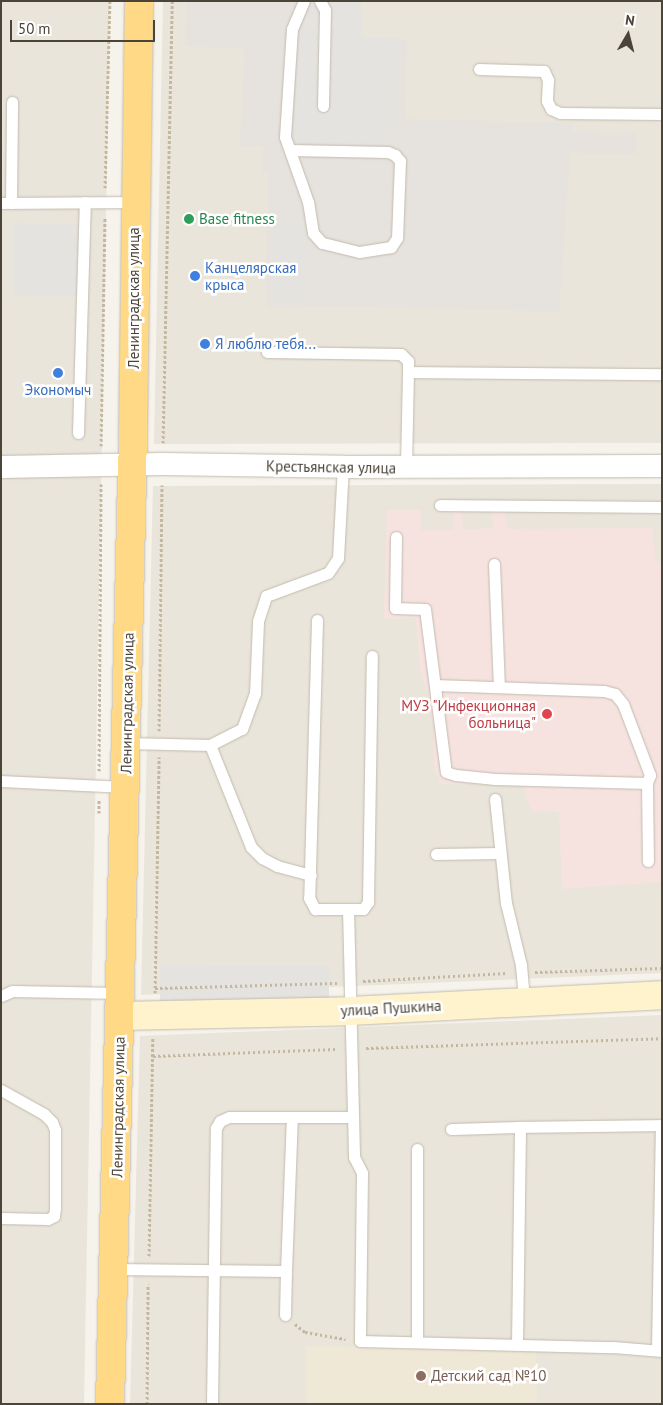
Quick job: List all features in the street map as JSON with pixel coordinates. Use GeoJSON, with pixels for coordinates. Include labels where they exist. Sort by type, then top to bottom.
{"type":"FeatureCollection","features":[{"type":"Feature","properties":{"kind":"highway","name":"Ленинградская улица"},"geometry":{"type":"LineString","coordinates":[[110,1404],[115,1269],[120,1004],[112,786],[126,744],[139,1]]}},
{"type":"Feature","properties":{"kind":"main road","name":"улица Пушкина"},"geometry":{"type":"LineString","coordinates":[[120,1004],[154,1015],[350,1011],[662,995]]}},
{"type":"Feature","properties":{"kind":"street","name":"Крестьянская улица"},"geometry":{"type":"LineString","coordinates":[[1,467],[132,464],[343,467],[662,466]]}},
{"type":"Feature","properties":{"kind":"lane"},"geometry":{"type":"LineString","coordinates":[[290,150],[388,152],[395,155],[400,161],[397,238],[391,247],[359,252],[322,243],[313,232],[308,202],[285,137],[292,29],[304,1]]}},
{"type":"Feature","properties":{"kind":"lane"},"geometry":{"type":"LineString","coordinates":[[320,1],[325,10],[323,106]]}},
{"type":"Feature","properties":{"kind":"lane"},"geometry":{"type":"LineString","coordinates":[[479,69],[544,70],[548,80],[547,101],[551,109],[560,113],[662,114]]}},
{"type":"Feature","properties":{"kind":"lane"},"geometry":{"type":"LineString","coordinates":[[12,102],[6,203],[135,202]]}},
{"type":"Feature","properties":{"kind":"lane"},"geometry":{"type":"LineString","coordinates":[[78,433],[85,202]]}},
{"type":"Feature","properties":{"kind":"lane"},"geometry":{"type":"LineString","coordinates":[[267,352],[401,354],[408,361],[406,467]]}},
{"type":"Feature","properties":{"kind":"lane"},"geometry":{"type":"LineString","coordinates":[[408,372],[662,374]]}},
{"type":"Feature","properties":{"kind":"lane"},"geometry":{"type":"LineString","coordinates":[[126,744],[210,745],[242,729],[255,694],[258,621],[266,596],[328,573],[338,558],[343,467]]}},
{"type":"Feature","properties":{"kind":"lane"},"geometry":{"type":"LineString","coordinates":[[440,505],[662,507]]}},
{"type":"Feature","properties":{"kind":"lane"},"geometry":{"type":"LineString","coordinates":[[396,537],[395,608],[425,609],[446,772],[456,775],[495,779],[653,778]]}},
{"type":"Feature","properties":{"kind":"lane"},"geometry":{"type":"LineString","coordinates":[[494,564],[498,687]]}},
{"type":"Feature","properties":{"kind":"lane"},"geometry":{"type":"LineString","coordinates":[[317,620],[309,898],[315,909],[363,909],[368,902],[372,656]]}},
{"type":"Feature","properties":{"kind":"lane"},"geometry":{"type":"LineString","coordinates":[[435,685],[604,691],[615,694],[623,704],[653,778],[648,861]]}},
{"type":"Feature","properties":{"kind":"lane"},"geometry":{"type":"LineString","coordinates":[[210,745],[251,847],[262,858],[277,866],[311,876]]}},
{"type":"Feature","properties":{"kind":"lane"},"geometry":{"type":"LineString","coordinates":[[1,781],[112,786]]}},
{"type":"Feature","properties":{"kind":"lane"},"geometry":{"type":"LineString","coordinates":[[495,799],[506,903],[521,972],[524,1002]]}},
{"type":"Feature","properties":{"kind":"lane"},"geometry":{"type":"LineString","coordinates":[[436,854],[500,853]]}},
{"type":"Feature","properties":{"kind":"lane"},"geometry":{"type":"LineString","coordinates":[[348,909],[354,1156],[362,1173],[360,1341],[417,1341],[659,1350],[661,1125],[451,1129]]}},
{"type":"Feature","properties":{"kind":"lane"},"geometry":{"type":"LineString","coordinates":[[1,996],[12,991],[120,1004]]}},
{"type":"Feature","properties":{"kind":"lane"},"geometry":{"type":"LineString","coordinates":[[1,1090],[44,1114],[52,1122],[54,1130],[55,1208],[54,1216],[48,1219],[1,1218]]}},
{"type":"Feature","properties":{"kind":"lane"},"geometry":{"type":"LineString","coordinates":[[212,1404],[217,1124],[229,1117],[353,1116]]}},
{"type":"Feature","properties":{"kind":"lane"},"geometry":{"type":"LineString","coordinates":[[285,1315],[292,1117]]}},
{"type":"Feature","properties":{"kind":"lane"},"geometry":{"type":"LineString","coordinates":[[516,1344],[520,1127]]}},
{"type":"Feature","properties":{"kind":"lane"},"geometry":{"type":"LineString","coordinates":[[417,1149],[417,1341]]}},
{"type":"Feature","properties":{"kind":"lane"},"geometry":{"type":"LineString","coordinates":[[115,1269],[286,1271]]}},
{"type":"Feature","properties":{"kind":"path"},"geometry":{"type":"LineString","coordinates":[[99,815],[112,786],[101,465],[110,1]]}},
{"type":"Feature","properties":{"kind":"path"},"geometry":{"type":"LineString","coordinates":[[146,1404],[172,1]]}},
{"type":"Feature","properties":{"kind":"path"},"geometry":{"type":"LineString","coordinates":[[155,988],[351,982],[521,972],[662,968]]}},
{"type":"Feature","properties":{"kind":"path"},"geometry":{"type":"LineString","coordinates":[[153,1056],[662,1038]]}},
{"type":"Feature","properties":{"kind":"path"},"geometry":{"type":"LineString","coordinates":[[285,1315],[305,1332],[360,1341]]}},
{"type":"Feature","properties":{"kind":"shaded area"},"geometry":{"type":"Polygon","coordinates":[[[1,1],[110,1],[84,1404],[1,1404],[1,1]]]}},
{"type":"Feature","properties":{"kind":"shaded area"},"geometry":{"type":"Polygon","coordinates":[[[163,1],[662,1],[662,443],[154,444],[163,1]]]}},
{"type":"Feature","properties":{"kind":"shaded area"},"geometry":{"type":"Polygon","coordinates":[[[186,1],[362,1],[361,38],[407,39],[405,119],[571,123],[571,132],[636,133],[636,154],[570,153],[559,312],[355,306],[266,307],[268,173],[262,173],[263,146],[240,145],[245,49],[185,46],[186,1]]]}},
{"type":"Feature","properties":{"kind":"shaded area"},"geometry":{"type":"Polygon","coordinates":[[[314,1],[362,2],[361,37],[398,39],[394,145],[293,142],[298,32],[314,1]]]}},
{"type":"Feature","properties":{"kind":"shaded area"},"geometry":{"type":"Polygon","coordinates":[[[14,223],[84,224],[82,297],[14,296],[14,223]]]}},
{"type":"Feature","properties":{"kind":"shaded area"},"geometry":{"type":"Polygon","coordinates":[[[307,226],[308,299],[271,299],[272,227],[307,226]]]}},
{"type":"Feature","properties":{"kind":"shaded area"},"geometry":{"type":"Polygon","coordinates":[[[662,484],[662,973],[141,995],[153,486],[662,484]]]}},
{"type":"Feature","properties":{"kind":"shaded area","name":"МУЗ \"Инфекционная больница\""},"geometry":{"type":"Polygon","coordinates":[[[492,509],[504,509],[508,529],[652,528],[656,561],[662,562],[662,882],[562,889],[559,812],[531,811],[522,783],[441,784],[434,769],[434,732],[429,697],[420,672],[416,618],[384,619],[387,510],[421,510],[421,530],[454,530],[454,510],[462,511],[463,530],[493,528],[492,509]]]}},
{"type":"Feature","properties":{"kind":"shaded area"},"geometry":{"type":"Polygon","coordinates":[[[160,965],[329,966],[329,1007],[160,1006],[160,965]]]}},
{"type":"Feature","properties":{"kind":"shaded area"},"geometry":{"type":"Polygon","coordinates":[[[662,1015],[662,1404],[130,1404],[140,1036],[662,1015]]]}},
{"type":"Feature","properties":{"kind":"shaded area","name":"Детский сад №10"},"geometry":{"type":"Polygon","coordinates":[[[306,1346],[536,1349],[537,1404],[306,1404],[306,1346]]]}},
{"type":"Feature","properties":{"kind":"place","name":"Base fitness"},"geometry":{"type":"Point","coordinates":[189,219]}},
{"type":"Feature","properties":{"kind":"place","name":"Канцелярская крыса"},"geometry":{"type":"Point","coordinates":[195,276]}},
{"type":"Feature","properties":{"kind":"place","name":"Я люблю тебя..."},"geometry":{"type":"Point","coordinates":[205,344]}},
{"type":"Feature","properties":{"kind":"place","name":"Экономыч"},"geometry":{"type":"Point","coordinates":[58,373]}},
{"type":"Feature","properties":{"kind":"place","name":"МУЗ \"Инфекционная больница\""},"geometry":{"type":"Point","coordinates":[547,714]}},
{"type":"Feature","properties":{"kind":"place","name":"Детский сад №10"},"geometry":{"type":"Point","coordinates":[421,1376]}}]}
